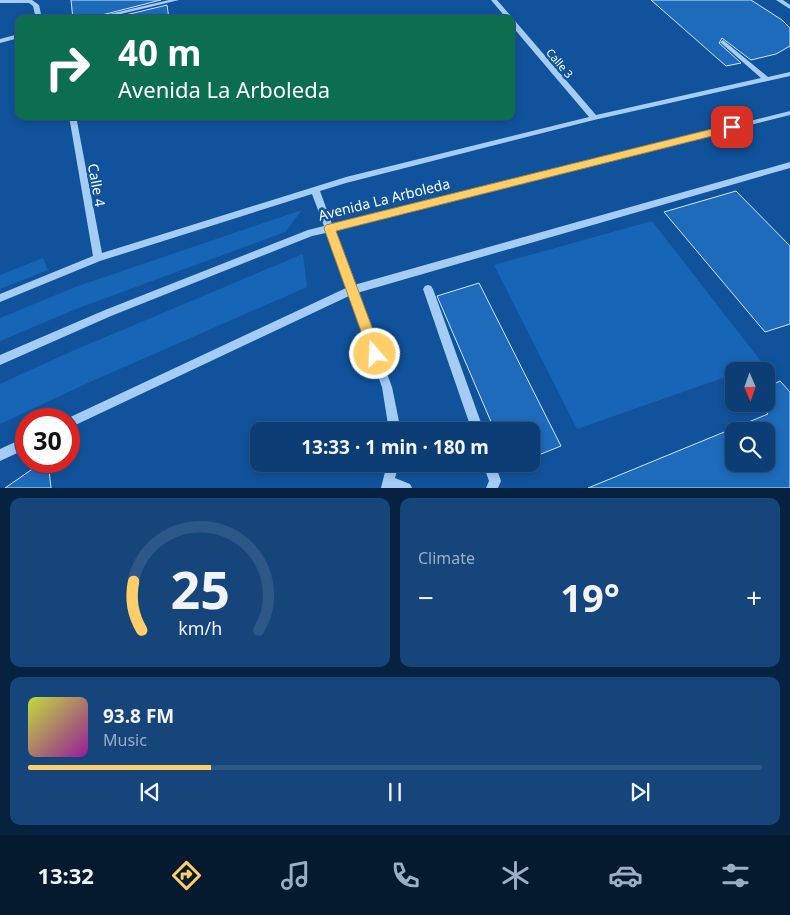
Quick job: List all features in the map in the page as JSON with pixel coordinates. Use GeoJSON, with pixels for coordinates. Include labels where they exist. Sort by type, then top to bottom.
{"type":"FeatureCollection","features":[{"type":"Feature","properties":{"kind":"street"},"geometry":{"type":"LineString","coordinates":[[109,15],[176,0]]}},
{"type":"Feature","properties":{"kind":"street","name":"Calle 3"},"geometry":{"type":"LineString","coordinates":[[494,0],[506,15]]}},
{"type":"Feature","properties":{"kind":"street"},"geometry":{"type":"LineString","coordinates":[[780,0],[790,7]]}},
{"type":"Feature","properties":{"kind":"street"},"geometry":{"type":"LineString","coordinates":[[0,1],[30,1],[36,5],[38,15]]}},
{"type":"Feature","properties":{"kind":"street","name":"Calle 3"},"geometry":{"type":"LineString","coordinates":[[515,26],[594,118]]}},
{"type":"Feature","properties":{"kind":"street"},"geometry":{"type":"LineString","coordinates":[[0,41],[15,37]]}},
{"type":"Feature","properties":{"kind":"street"},"geometry":{"type":"LineString","coordinates":[[723,42],[766,79]]}},
{"type":"Feature","properties":{"kind":"street","name":"Avenida La Arboleda"},"geometry":{"type":"LineString","coordinates":[[0,298],[98,258],[346,180],[594,118],[790,74]]}},
{"type":"Feature","properties":{"kind":"street","name":"Avenida La Arboleda"},"geometry":{"type":"LineString","coordinates":[[0,360],[108,313],[310,233],[790,113]]}},
{"type":"Feature","properties":{"kind":"street","name":"Calle 4"},"geometry":{"type":"LineString","coordinates":[[73,120],[98,258]]}},
{"type":"Feature","properties":{"kind":"street"},"geometry":{"type":"LineString","coordinates":[[80,418],[352,290],[790,166]]}},
{"type":"Feature","properties":{"kind":"street"},"geometry":{"type":"LineString","coordinates":[[315,190],[387,386],[393,422]]}},
{"type":"Feature","properties":{"kind":"street"},"geometry":{"type":"LineString","coordinates":[[428,289],[475,422]]}},
{"type":"Feature","properties":{"kind":"street"},"geometry":{"type":"LineString","coordinates":[[0,455],[15,448]]}},
{"type":"Feature","properties":{"kind":"street"},"geometry":{"type":"LineString","coordinates":[[392,472],[388,485],[406,488]]}},
{"type":"Feature","properties":{"kind":"street"},"geometry":{"type":"LineString","coordinates":[[492,472],[495,481],[492,488]]}},
{"type":"Feature","properties":{"kind":"shaded area"},"geometry":{"type":"Polygon","coordinates":[[[302,210],[285,232],[76,309],[0,341],[0,318],[78,286],[302,210]]]}},
{"type":"Feature","properties":{"kind":"shaded area"},"geometry":{"type":"Polygon","coordinates":[[[652,221],[761,362],[725,362],[725,377],[577,429],[494,265],[652,221]]]}},
{"type":"Feature","properties":{"kind":"shaded area"},"geometry":{"type":"Polygon","coordinates":[[[303,254],[307,287],[34,408],[15,408],[15,417],[0,424],[0,384],[70,352],[303,254]]]}},
{"type":"Feature","properties":{"kind":"shaded area"},"geometry":{"type":"Polygon","coordinates":[[[43,258],[48,270],[0,289],[0,275],[43,258]]]}},
{"type":"Feature","properties":{"kind":"building"},"geometry":{"type":"Polygon","coordinates":[[[71,0],[161,0],[102,15],[73,15],[71,0]]]}},
{"type":"Feature","properties":{"kind":"building"},"geometry":{"type":"Polygon","coordinates":[[[651,0],[751,0],[782,20],[790,28],[790,46],[776,54],[751,60],[722,38],[719,43],[741,63],[726,66],[651,0]]]}},
{"type":"Feature","properties":{"kind":"building"},"geometry":{"type":"Polygon","coordinates":[[[167,5],[168,15],[126,15],[167,5]]]}},
{"type":"Feature","properties":{"kind":"building"},"geometry":{"type":"Polygon","coordinates":[[[736,191],[790,246],[790,324],[765,332],[664,212],[736,191]]]}},
{"type":"Feature","properties":{"kind":"building"},"geometry":{"type":"Polygon","coordinates":[[[479,283],[561,446],[540,454],[540,422],[491,422],[437,296],[479,283]]]}},
{"type":"Feature","properties":{"kind":"building"},"geometry":{"type":"Polygon","coordinates":[[[780,381],[790,392],[790,488],[588,488],[725,432],[725,472],[775,472],[775,422],[749,422],[768,414],[766,412],[775,412],[775,384],[780,381]]]}},
{"type":"Feature","properties":{"kind":"building"},"geometry":{"type":"Polygon","coordinates":[[[27,473],[49,473],[51,488],[5,488],[27,473]]]}},
{"type":"Feature","properties":{"kind":"route"},"geometry":{"type":"LineString","coordinates":[[375,354],[330,228],[732,127]]}}]}
